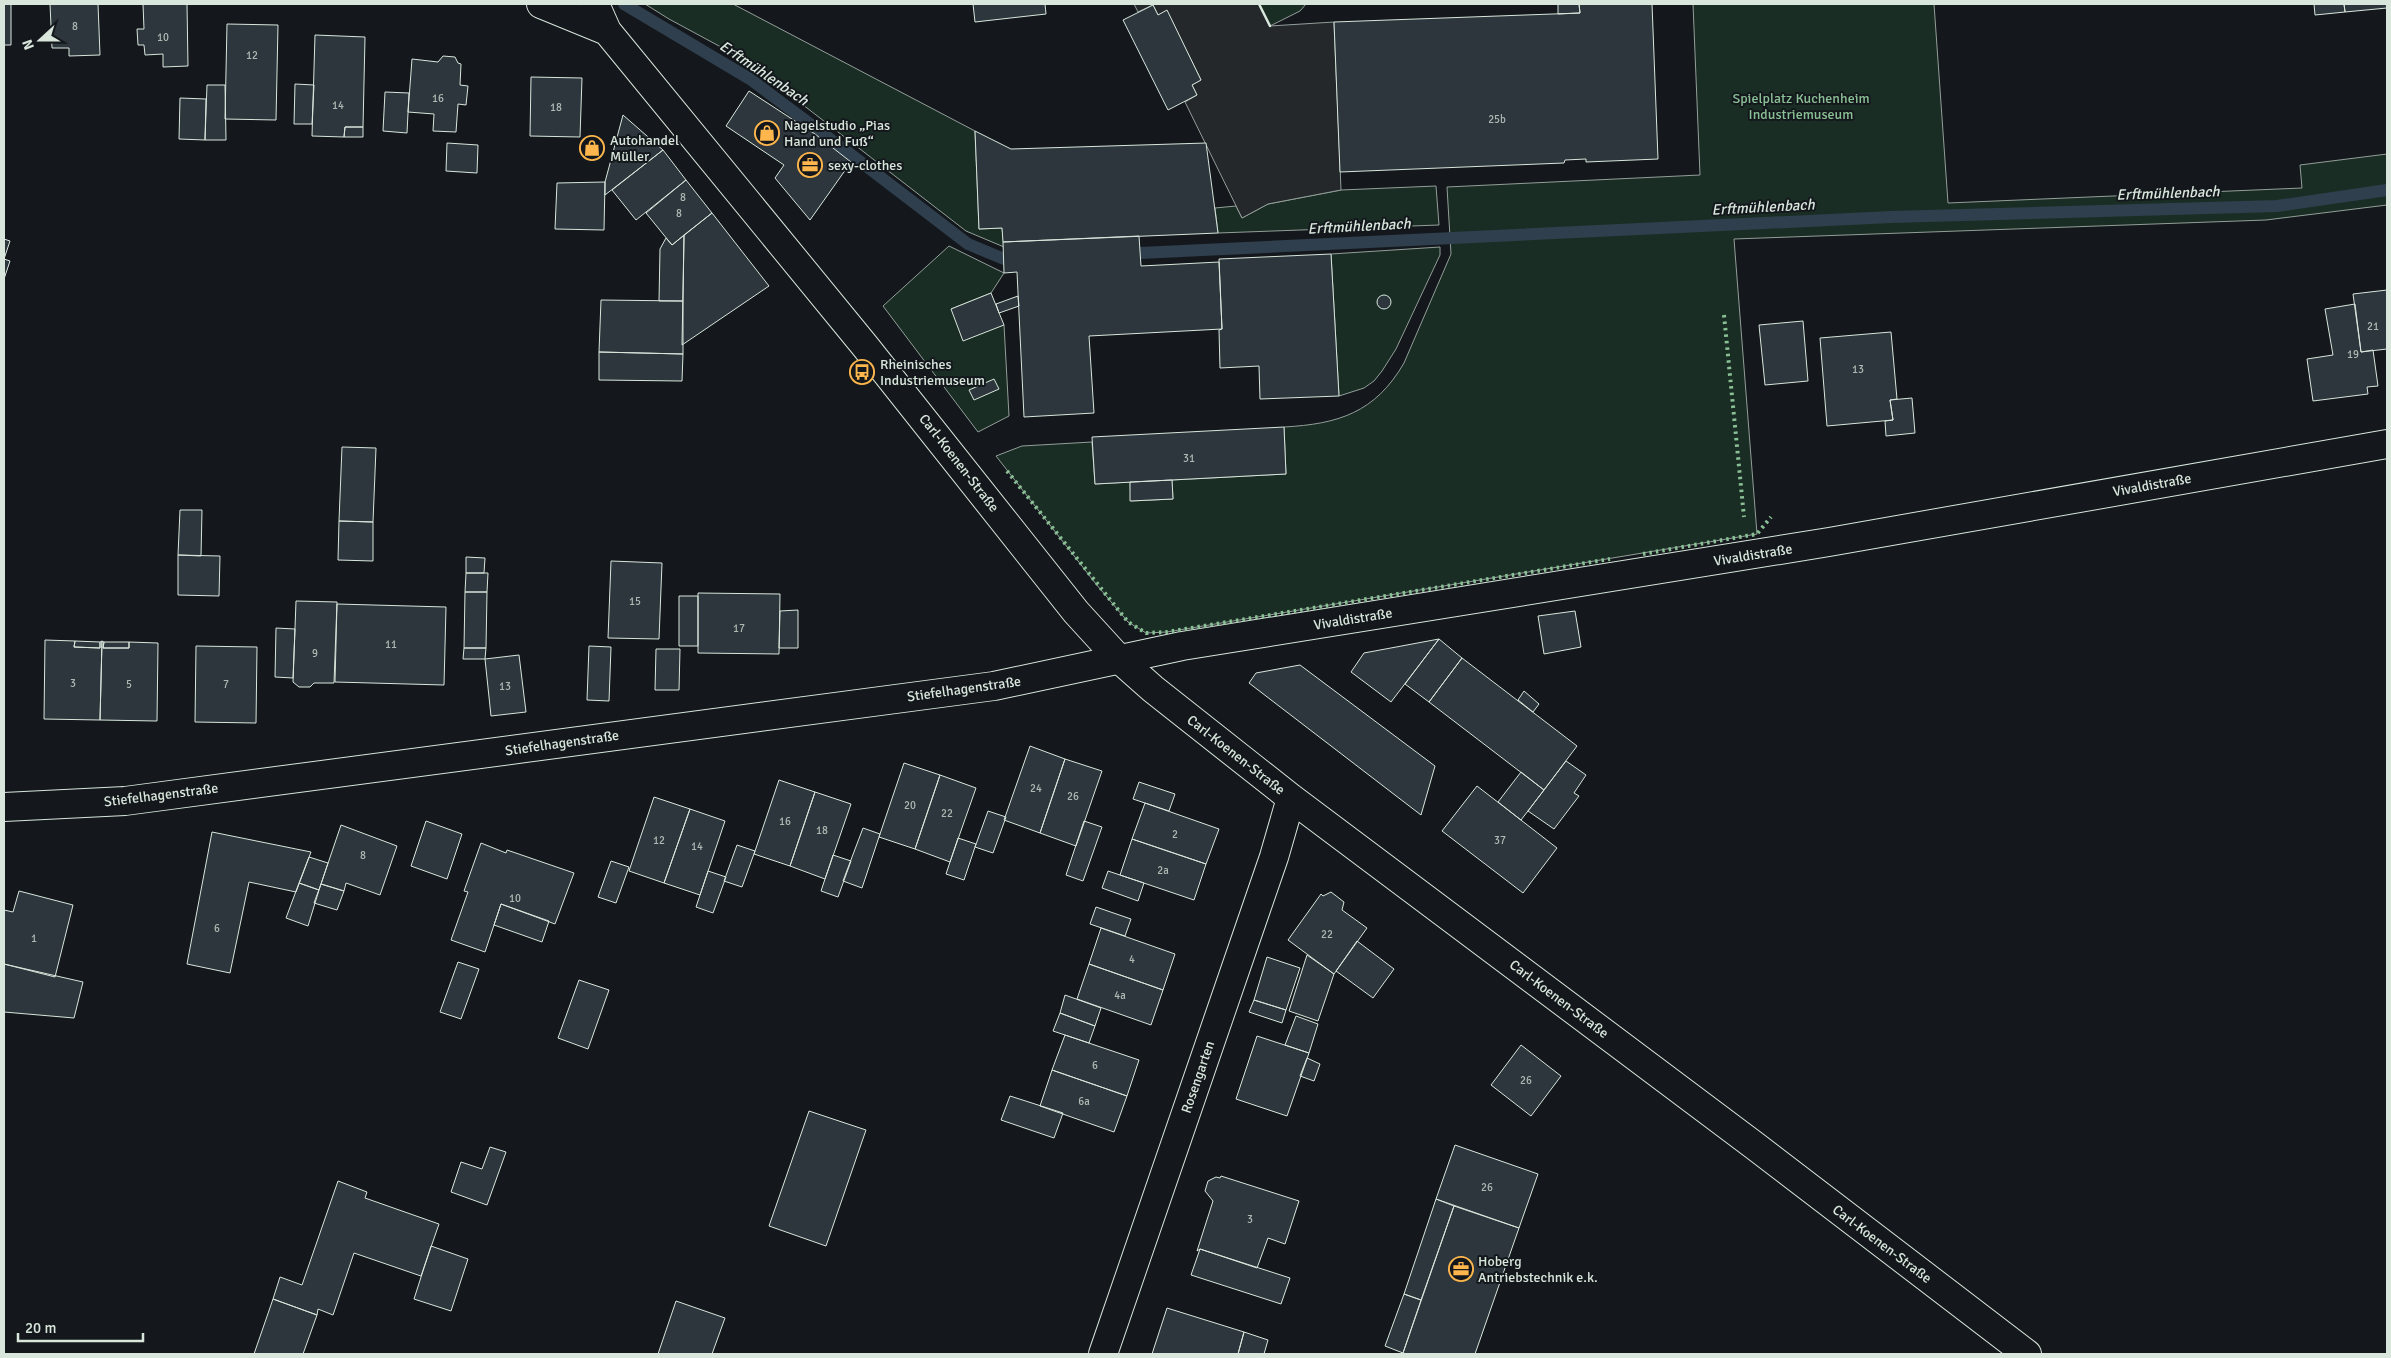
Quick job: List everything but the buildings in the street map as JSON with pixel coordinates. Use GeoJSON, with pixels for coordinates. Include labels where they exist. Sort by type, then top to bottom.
{"type":"FeatureCollection","features":[{"type":"Feature","properties":{"kind":"street"},"geometry":{"type":"LineString","coordinates":[[541,4],[607,31]]}},
{"type":"Feature","properties":{"kind":"street","name":"Carl-Koenen-Straße"},"geometry":{"type":"LineString","coordinates":[[595,5],[607,31],[865,346],[1076,612],[1118,658],[1153,689],[1291,798],[1755,1146],[2027,1354]]}},
{"type":"Feature","properties":{"kind":"street","name":"Vivaldistraße"},"geometry":{"type":"LineString","coordinates":[[1118,658],[1829,542],[2387,444]]}},
{"type":"Feature","properties":{"kind":"street","name":"Stiefelhagenstraße"},"geometry":{"type":"LineString","coordinates":[[4,807],[125,801],[994,686],[1051,675],[1118,658]]}},
{"type":"Feature","properties":{"kind":"street","name":"Rosengarten"},"geometry":{"type":"LineString","coordinates":[[1103,1354],[1270,866],[1291,798]]}},
{"type":"Feature","properties":{"kind":"green space"},"geometry":{"type":"Polygon","coordinates":[[[645,4],[733,4],[975,131],[979,229],[1002,228],[1004,247],[966,231],[745,60],[645,4]]]}},
{"type":"Feature","properties":{"kind":"green space"},"geometry":{"type":"Polygon","coordinates":[[[1259,4],[1306,4],[1300,11],[1270,26],[1259,4]]]}},
{"type":"Feature","properties":{"kind":"green space","name":"Spielplatz Kuchenheim Industriemuseum"},"geometry":{"type":"Polygon","coordinates":[[[1693,4],[1934,4],[1948,203],[2302,188],[2300,165],[2387,154],[2387,205],[2266,220],[1734,239],[1757,534],[1167,632],[1146,633],[1128,622],[996,456],[1022,446],[1092,442],[1095,484],[1130,482],[1131,501],[1173,499],[1172,480],[1286,474],[1284,427],[1321,423],[1353,413],[1381,394],[1404,363],[1451,254],[1447,187],[1700,175],[1693,4]]]}},
{"type":"Feature","properties":{"kind":"green space"},"geometry":{"type":"Polygon","coordinates":[[[1436,186],[1439,225],[1218,233],[1215,208],[1236,206],[1242,218],[1268,204],[1341,190],[1436,186]]]}},
{"type":"Feature","properties":{"kind":"green space"},"geometry":{"type":"Polygon","coordinates":[[[949,246],[1004,273],[991,293],[951,309],[1004,325],[1009,416],[978,432],[883,306],[949,246]]]}},
{"type":"Feature","properties":{"kind":"green space"},"geometry":{"type":"Polygon","coordinates":[[[1440,247],[1440,255],[1396,349],[1382,371],[1374,381],[1364,388],[1339,396],[1331,254],[1440,247]]]}},
{"type":"Feature","properties":{"kind":"shaded area"},"geometry":{"type":"Polygon","coordinates":[[[1134,4],[1259,4],[1270,26],[1334,22],[1341,190],[1268,204],[1242,218],[1185,102],[1197,95],[1192,85],[1201,80],[1167,11],[1158,15],[1153,5],[1138,12],[1134,4]]]}},
{"type":"Feature","properties":{"kind":"waterway","name":"Erftmühlenbach"},"geometry":{"type":"LineString","coordinates":[[624,4],[750,79],[968,244],[1004,259]]}},
{"type":"Feature","properties":{"kind":"waterway","name":"Erftmühlenbach"},"geometry":{"type":"LineString","coordinates":[[1140,253],[1891,217],[2277,206],[2387,190]]}},
{"type":"Feature","properties":{"kind":"hedge"},"geometry":{"type":"LineString","coordinates":[[1724,315],[1744,517]]}},
{"type":"Feature","properties":{"kind":"hedge"},"geometry":{"type":"LineString","coordinates":[[1007,471],[1128,622],[1146,633],[1167,632],[1610,559]]}},
{"type":"Feature","properties":{"kind":"hedge"},"geometry":{"type":"LineString","coordinates":[[1643,554],[1757,534],[1771,517]]}},
{"type":"Feature","properties":{"kind":"wall"},"geometry":{"type":"LineString","coordinates":[[1259,4],[1270,26]]}},
{"type":"Feature","properties":{"kind":"place","name":"Nagelstudio „Pias Hand und Fuß“"},"geometry":{"type":"Point","coordinates":[767,133]}},
{"type":"Feature","properties":{"kind":"place","name":"Autohandel Müller"},"geometry":{"type":"Point","coordinates":[592,148]}},
{"type":"Feature","properties":{"kind":"place","name":"sexy-clothes"},"geometry":{"type":"Point","coordinates":[810,165]}},
{"type":"Feature","properties":{"kind":"place","name":"Rheinisches Industriemuseum"},"geometry":{"type":"Point","coordinates":[862,372]}},
{"type":"Feature","properties":{"kind":"place","name":"Hoberg Antriebstechnik e.k."},"geometry":{"type":"Point","coordinates":[1461,1269]}}]}
